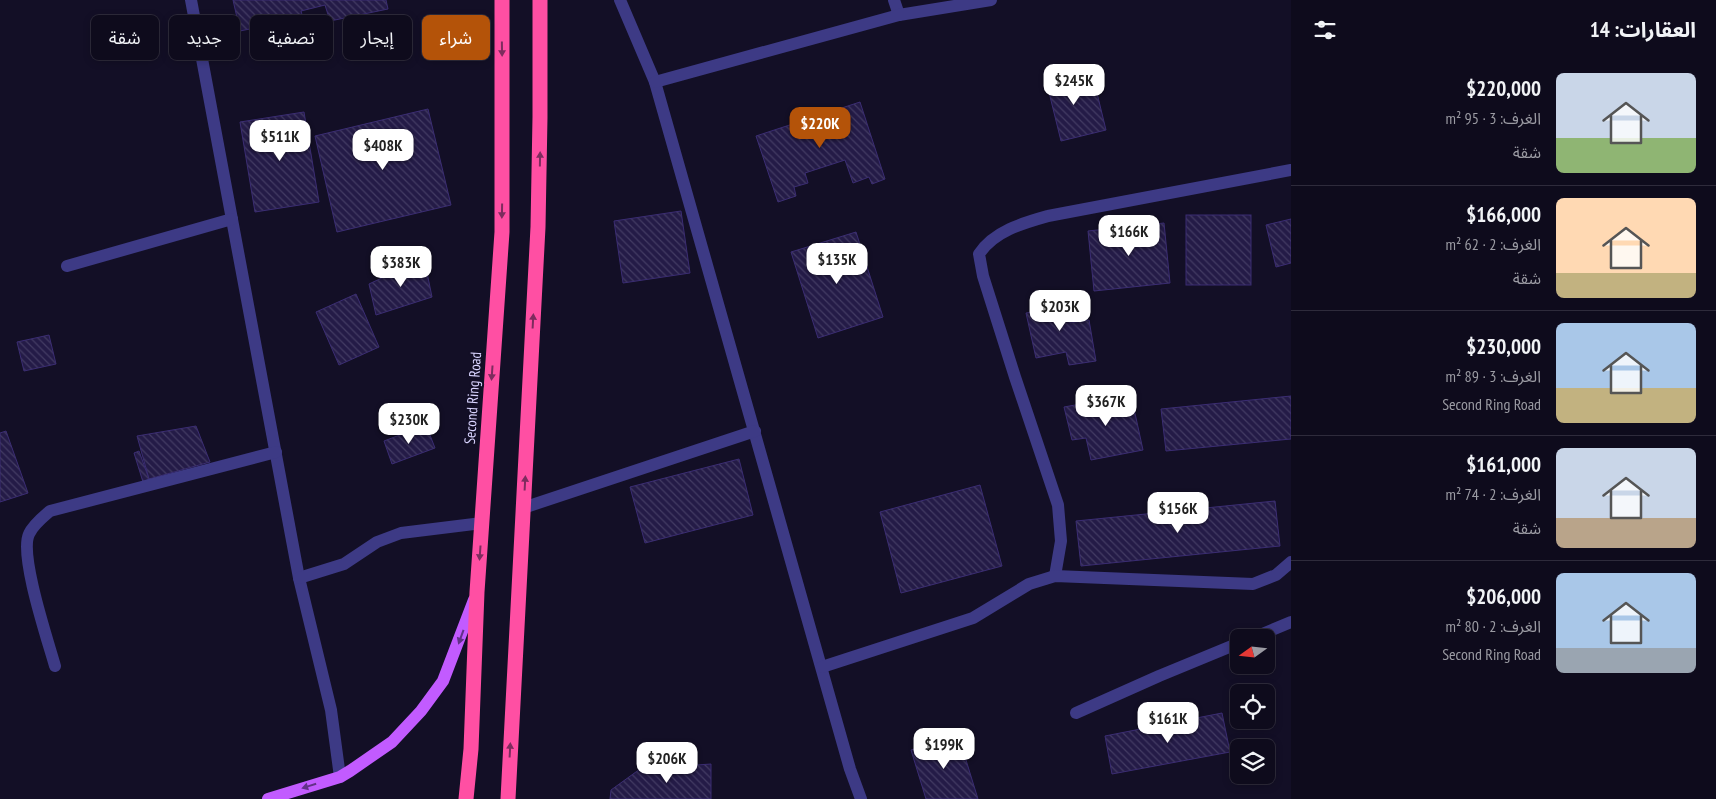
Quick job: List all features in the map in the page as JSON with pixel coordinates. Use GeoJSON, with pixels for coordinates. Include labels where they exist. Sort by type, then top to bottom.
{"type":"FeatureCollection","features":[{"type":"Feature","properties":{"kind":"highway","name":"Second Ring Road"},"geometry":{"type":"LineString","coordinates":[[466,799],[471,749],[477,592],[502,232],[502,0]]}},
{"type":"Feature","properties":{"kind":"highway"},"geometry":{"type":"LineString","coordinates":[[508,799],[538,227],[540,0]]}},
{"type":"Feature","properties":{"kind":"main road"},"geometry":{"type":"LineString","coordinates":[[268,799],[340,776],[392,742],[421,711],[443,681],[477,592]]}},
{"type":"Feature","properties":{"kind":"street"},"geometry":{"type":"LineString","coordinates":[[191,0],[299,578],[331,710],[340,776]]}},
{"type":"Feature","properties":{"kind":"street"},"geometry":{"type":"LineString","coordinates":[[620,0],[655,82],[850,769],[861,799]]}},
{"type":"Feature","properties":{"kind":"street"},"geometry":{"type":"LineString","coordinates":[[894,0],[899,16]]}},
{"type":"Feature","properties":{"kind":"street"},"geometry":{"type":"LineString","coordinates":[[655,82],[899,16],[991,0]]}},
{"type":"Feature","properties":{"kind":"street"},"geometry":{"type":"LineString","coordinates":[[1055,576],[1061,541],[1058,505],[983,276],[979,254],[985,244],[1019,224],[1048,216],[1291,170]]}},
{"type":"Feature","properties":{"kind":"street"},"geometry":{"type":"LineString","coordinates":[[67,266],[232,219]]}},
{"type":"Feature","properties":{"kind":"street"},"geometry":{"type":"LineString","coordinates":[[523,508],[755,431]]}},
{"type":"Feature","properties":{"kind":"street"},"geometry":{"type":"LineString","coordinates":[[55,666],[29,574],[26,549],[28,534],[50,511],[276,452]]}},
{"type":"Feature","properties":{"kind":"street"},"geometry":{"type":"LineString","coordinates":[[299,578],[344,564],[377,542],[401,533],[482,523]]}},
{"type":"Feature","properties":{"kind":"street"},"geometry":{"type":"LineString","coordinates":[[822,667],[973,618],[1029,584],[1055,576],[1252,584],[1276,575],[1291,562]]}},
{"type":"Feature","properties":{"kind":"street"},"geometry":{"type":"LineString","coordinates":[[1274,629],[1291,622]]}},
{"type":"Feature","properties":{"kind":"street"},"geometry":{"type":"LineString","coordinates":[[1076,713],[1230,647]]}},
{"type":"Feature","properties":{"kind":"building"},"geometry":{"type":"Polygon","coordinates":[[[233,0],[386,0],[388,9],[359,15],[343,15],[343,18],[333,20],[333,15],[328,15],[325,5],[301,11],[302,15],[250,15],[250,29],[240,31],[240,15],[236,15],[233,0]]]}},
{"type":"Feature","properties":{"kind":"building"},"geometry":{"type":"Polygon","coordinates":[[[1044,72],[1070,75],[1096,89],[1106,130],[1061,141],[1044,72]]]}},
{"type":"Feature","properties":{"kind":"building"},"geometry":{"type":"Polygon","coordinates":[[[860,102],[885,179],[872,184],[869,177],[853,183],[845,160],[805,173],[808,183],[794,187],[796,196],[778,202],[756,136],[860,102]]]}},
{"type":"Feature","properties":{"kind":"building"},"geometry":{"type":"Polygon","coordinates":[[[428,109],[451,205],[337,232],[315,136],[428,109]]]}},
{"type":"Feature","properties":{"kind":"building"},"geometry":{"type":"Polygon","coordinates":[[[304,112],[319,202],[255,212],[240,122],[304,112]]]}},
{"type":"Feature","properties":{"kind":"building"},"geometry":{"type":"Polygon","coordinates":[[[681,211],[690,273],[623,283],[614,221],[681,211]]]}},
{"type":"Feature","properties":{"kind":"building"},"geometry":{"type":"Polygon","coordinates":[[[1186,215],[1251,215],[1251,285],[1186,285],[1186,215]]]}},
{"type":"Feature","properties":{"kind":"building"},"geometry":{"type":"Polygon","coordinates":[[[1291,219],[1291,263],[1276,267],[1266,225],[1291,219]]]}},
{"type":"Feature","properties":{"kind":"building"},"geometry":{"type":"Polygon","coordinates":[[[1164,223],[1170,283],[1094,291],[1088,231],[1164,223]]]}},
{"type":"Feature","properties":{"kind":"building"},"geometry":{"type":"Polygon","coordinates":[[[856,232],[883,317],[818,338],[791,252],[856,232]]]}},
{"type":"Feature","properties":{"kind":"building"},"geometry":{"type":"Polygon","coordinates":[[[424,258],[432,297],[376,315],[369,284],[424,258]]]}},
{"type":"Feature","properties":{"kind":"building"},"geometry":{"type":"Polygon","coordinates":[[[1065,292],[1070,323],[1089,320],[1096,361],[1069,365],[1066,352],[1036,358],[1026,313],[1043,310],[1041,296],[1065,292]]]}},
{"type":"Feature","properties":{"kind":"building"},"geometry":{"type":"Polygon","coordinates":[[[356,294],[379,347],[339,365],[316,312],[356,294]]]}},
{"type":"Feature","properties":{"kind":"building"},"geometry":{"type":"Polygon","coordinates":[[[49,335],[56,364],[24,371],[17,342],[49,335]]]}},
{"type":"Feature","properties":{"kind":"building"},"geometry":{"type":"Polygon","coordinates":[[[1131,395],[1143,450],[1091,460],[1086,438],[1072,440],[1064,407],[1131,395]]]}},
{"type":"Feature","properties":{"kind":"building"},"geometry":{"type":"Polygon","coordinates":[[[1291,396],[1291,439],[1166,451],[1161,409],[1291,396]]]}},
{"type":"Feature","properties":{"kind":"building"},"geometry":{"type":"Polygon","coordinates":[[[426,425],[435,448],[392,464],[384,441],[426,425]]]}},
{"type":"Feature","properties":{"kind":"building"},"geometry":{"type":"Polygon","coordinates":[[[196,426],[210,462],[149,479],[137,436],[196,426]]]}},
{"type":"Feature","properties":{"kind":"building"},"geometry":{"type":"Polygon","coordinates":[[[6,431],[28,493],[0,502],[0,433],[6,431]]]}},
{"type":"Feature","properties":{"kind":"building"},"geometry":{"type":"Polygon","coordinates":[[[139,451],[149,479],[143,482],[134,453],[139,451]]]}},
{"type":"Feature","properties":{"kind":"building"},"geometry":{"type":"Polygon","coordinates":[[[739,459],[753,515],[645,543],[630,487],[739,459]]]}},
{"type":"Feature","properties":{"kind":"building"},"geometry":{"type":"Polygon","coordinates":[[[980,485],[1002,566],[901,593],[880,512],[980,485]]]}},
{"type":"Feature","properties":{"kind":"building"},"geometry":{"type":"Polygon","coordinates":[[[1275,501],[1280,546],[1081,566],[1076,521],[1275,501]]]}},
{"type":"Feature","properties":{"kind":"building"},"geometry":{"type":"Polygon","coordinates":[[[1222,713],[1230,752],[1112,774],[1105,736],[1222,713]]]}},
{"type":"Feature","properties":{"kind":"building"},"geometry":{"type":"Polygon","coordinates":[[[958,734],[978,799],[926,799],[911,750],[958,734]]]}},
{"type":"Feature","properties":{"kind":"building"},"geometry":{"type":"Polygon","coordinates":[[[711,764],[711,799],[610,799],[611,790],[640,769],[711,764]]]}}]}
